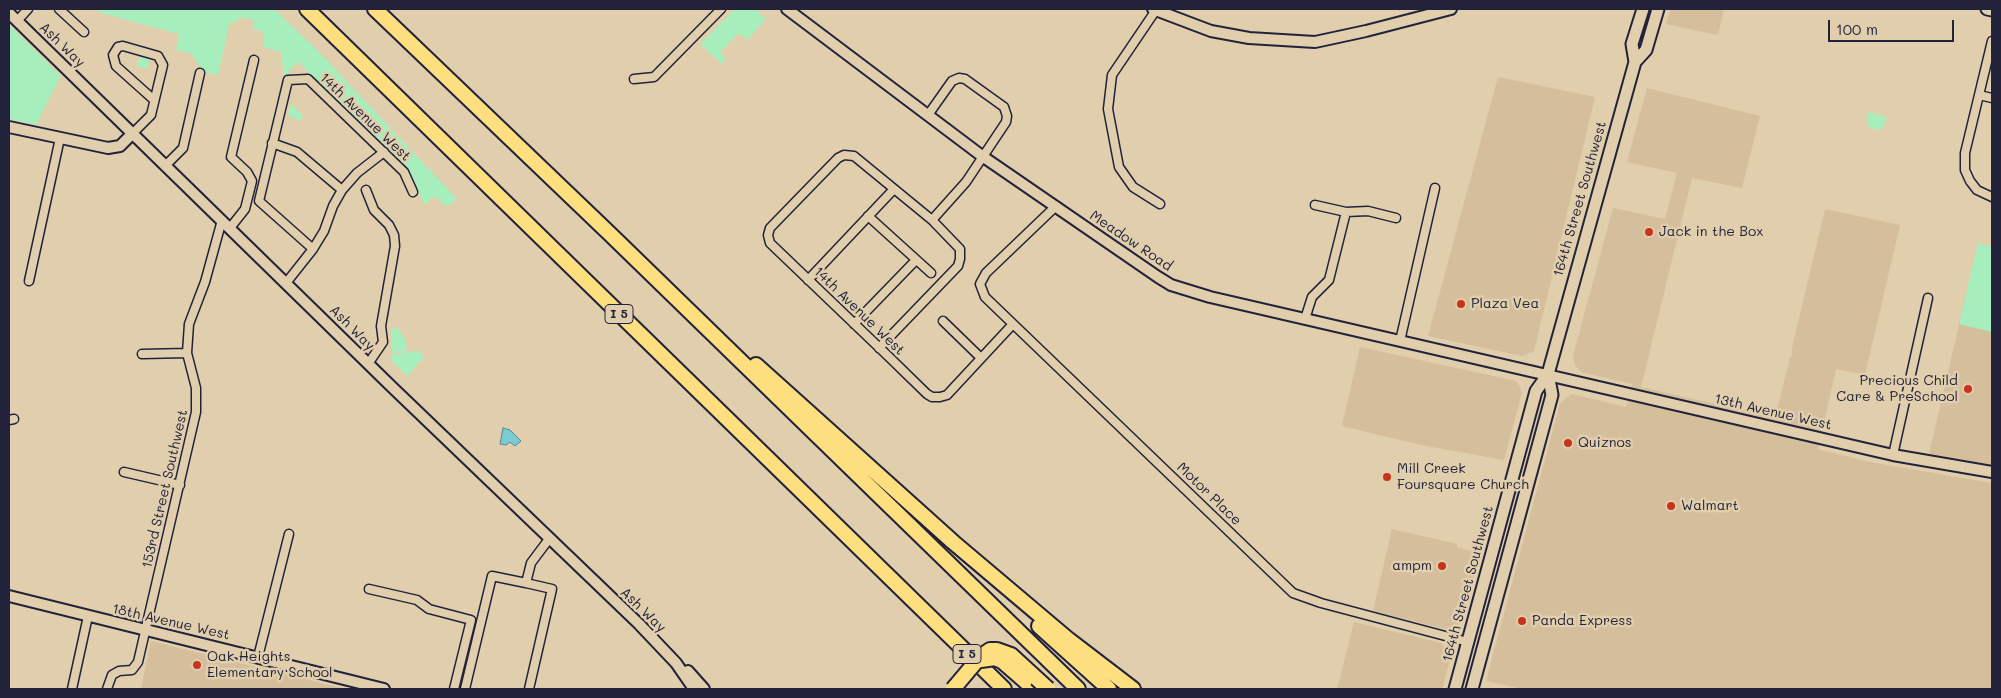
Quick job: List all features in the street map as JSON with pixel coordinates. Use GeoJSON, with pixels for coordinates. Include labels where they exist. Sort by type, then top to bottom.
{"type":"FeatureCollection","features":[{"type":"Feature","properties":{"kind":"highway","name":"I 5"},"geometry":{"type":"LineString","coordinates":[[307,9],[931,620],[1004,689]]}},
{"type":"Feature","properties":{"kind":"highway"},"geometry":{"type":"LineString","coordinates":[[375,9],[610,234],[1078,689]]}},
{"type":"Feature","properties":{"kind":"highway"},"geometry":{"type":"LineString","coordinates":[[610,234],[953,542],[1069,640],[1133,689]]}},
{"type":"Feature","properties":{"kind":"highway"},"geometry":{"type":"LineString","coordinates":[[953,542],[1020,609],[1108,689]]}},
{"type":"Feature","properties":{"kind":"highway"},"geometry":{"type":"LineString","coordinates":[[931,620],[991,689]]}},
{"type":"Feature","properties":{"kind":"highway"},"geometry":{"type":"LineString","coordinates":[[953,689],[980,657],[990,650],[1004,651],[1048,689]]}},
{"type":"Feature","properties":{"kind":"highway"},"geometry":{"type":"LineString","coordinates":[[974,664],[981,660],[995,658],[1008,665],[1029,685]]}},
{"type":"Feature","properties":{"kind":"main road","name":"164th Street Southwest"},"geometry":{"type":"LineString","coordinates":[[1455,689],[1536,391],[1548,374],[1635,62],[1632,44],[1643,9]]}},
{"type":"Feature","properties":{"kind":"main road","name":"164th Street Southwest"},"geometry":{"type":"LineString","coordinates":[[1635,62],[1646,50],[1658,9]]}},
{"type":"Feature","properties":{"kind":"main road"},"geometry":{"type":"LineString","coordinates":[[1987,9],[1992,10]]}},
{"type":"Feature","properties":{"kind":"main road","name":"164th Street Southwest"},"geometry":{"type":"LineString","coordinates":[[1472,689],[1552,395],[1548,374]]}},
{"type":"Feature","properties":{"kind":"street"},"geometry":{"type":"LineString","coordinates":[[17,21],[28,9]]}},
{"type":"Feature","properties":{"kind":"street"},"geometry":{"type":"LineString","coordinates":[[59,9],[84,32]]}},
{"type":"Feature","properties":{"kind":"street"},"geometry":{"type":"LineString","coordinates":[[634,79],[654,77],[721,9]]}},
{"type":"Feature","properties":{"kind":"street","name":"Meadow Road"},"geometry":{"type":"LineString","coordinates":[[787,9],[982,156],[1171,285],[1210,297],[1548,374]]}},
{"type":"Feature","properties":{"kind":"street"},"geometry":{"type":"LineString","coordinates":[[1160,204],[1133,186],[1119,167],[1108,109],[1112,75],[1154,9],[1211,31],[1249,38],[1315,42],[1451,9]]}},
{"type":"Feature","properties":{"kind":"street","name":"Ash Way"},"geometry":{"type":"LineString","coordinates":[[9,13],[368,364],[639,624],[676,663],[694,689]]}},
{"type":"Feature","properties":{"kind":"street"},"geometry":{"type":"LineString","coordinates":[[1992,41],[1965,153],[1965,170],[1970,180],[1977,190],[1992,196]]}},
{"type":"Feature","properties":{"kind":"street"},"geometry":{"type":"LineString","coordinates":[[9,127],[108,148],[120,146],[151,115],[163,65],[158,56],[123,46],[114,52],[114,63],[154,100]]}},
{"type":"Feature","properties":{"kind":"street"},"geometry":{"type":"LineString","coordinates":[[230,228],[245,209],[252,180],[247,172],[231,157],[254,60]]}},
{"type":"Feature","properties":{"kind":"street"},"geometry":{"type":"LineString","coordinates":[[166,165],[182,148],[200,73]]}},
{"type":"Feature","properties":{"kind":"street"},"geometry":{"type":"LineString","coordinates":[[928,115],[952,81],[960,78],[965,79],[1004,107],[1007,114],[1006,122],[966,182],[932,220]]}},
{"type":"Feature","properties":{"kind":"street","name":"14th Avenue West"},"geometry":{"type":"LineString","coordinates":[[272,143],[288,80],[308,80],[404,172],[413,192]]}},
{"type":"Feature","properties":{"kind":"street"},"geometry":{"type":"LineString","coordinates":[[1979,95],[1992,98]]}},
{"type":"Feature","properties":{"kind":"street"},"geometry":{"type":"LineString","coordinates":[[28,281],[60,138]]}},
{"type":"Feature","properties":{"kind":"street"},"geometry":{"type":"LineString","coordinates":[[313,249],[259,201],[272,143],[298,152],[342,190]]}},
{"type":"Feature","properties":{"kind":"street"},"geometry":{"type":"LineString","coordinates":[[286,283],[313,249],[324,231],[333,206],[342,190],[357,172],[384,152]]}},
{"type":"Feature","properties":{"kind":"street","name":"14th Avenue West"},"geometry":{"type":"LineString","coordinates":[[894,188],[854,156],[848,155],[838,158],[770,228],[768,235],[770,243],[932,397],[947,395],[981,358]]}},
{"type":"Feature","properties":{"kind":"street"},"geometry":{"type":"LineString","coordinates":[[808,280],[894,188],[932,220],[960,249],[958,266],[879,348]]}},
{"type":"Feature","properties":{"kind":"street"},"geometry":{"type":"LineString","coordinates":[[1400,341],[1435,188]]}},
{"type":"Feature","properties":{"kind":"street"},"geometry":{"type":"LineString","coordinates":[[366,190],[374,210],[388,225],[394,236],[395,246],[381,326],[383,342],[368,364]]}},
{"type":"Feature","properties":{"kind":"street"},"geometry":{"type":"LineString","coordinates":[[1316,205],[1346,212],[1368,211],[1396,218]]}},
{"type":"Feature","properties":{"kind":"street","name":"Motor Place"},"geometry":{"type":"LineString","coordinates":[[1056,206],[986,274],[980,284],[985,297],[1293,593],[1321,603],[1468,642]]}},
{"type":"Feature","properties":{"kind":"street"},"geometry":{"type":"LineString","coordinates":[[1305,319],[1312,298],[1329,280],[1346,212]]}},
{"type":"Feature","properties":{"kind":"street"},"geometry":{"type":"LineString","coordinates":[[868,216],[931,273]]}},
{"type":"Feature","properties":{"kind":"street","name":"153rd Street Southwest"},"geometry":{"type":"LineString","coordinates":[[107,689],[110,679],[116,672],[128,671],[136,667],[196,412],[196,388],[187,352],[189,324],[205,282],[222,220]]}},
{"type":"Feature","properties":{"kind":"street"},"geometry":{"type":"LineString","coordinates":[[854,324],[916,260]]}},
{"type":"Feature","properties":{"kind":"street"},"geometry":{"type":"LineString","coordinates":[[1893,454],[1928,298]]}},
{"type":"Feature","properties":{"kind":"street"},"geometry":{"type":"LineString","coordinates":[[942,321],[981,358],[1013,324]]}},
{"type":"Feature","properties":{"kind":"street"},"geometry":{"type":"LineString","coordinates":[[142,354],[187,352]]}},
{"type":"Feature","properties":{"kind":"street","name":"13th Avenue West"},"geometry":{"type":"LineString","coordinates":[[1548,374],[1893,454],[1992,472]]}},
{"type":"Feature","properties":{"kind":"street"},"geometry":{"type":"LineString","coordinates":[[124,472],[180,485]]}},
{"type":"Feature","properties":{"kind":"street"},"geometry":{"type":"LineString","coordinates":[[258,657],[289,534]]}},
{"type":"Feature","properties":{"kind":"street"},"geometry":{"type":"LineString","coordinates":[[526,583],[532,563],[549,539]]}},
{"type":"Feature","properties":{"kind":"street"},"geometry":{"type":"LineString","coordinates":[[465,689],[492,576],[552,589],[529,689]]}},
{"type":"Feature","properties":{"kind":"street"},"geometry":{"type":"LineString","coordinates":[[369,589],[417,600],[429,609],[471,620],[454,689]]}},
{"type":"Feature","properties":{"kind":"street","name":"18th Avenue West"},"geometry":{"type":"LineString","coordinates":[[9,596],[384,689]]}},
{"type":"Feature","properties":{"kind":"street"},"geometry":{"type":"LineString","coordinates":[[72,689],[88,616]]}},
{"type":"Feature","properties":{"kind":"street","name":"Ash Way"},"geometry":{"type":"LineString","coordinates":[[676,663],[685,668],[704,689]]}},
{"type":"Feature","properties":{"kind":"shaded area"},"geometry":{"type":"Polygon","coordinates":[[[1671,9],[1724,9],[1718,35],[1666,24],[1671,9]]]}},
{"type":"Feature","properties":{"kind":"shaded area"},"geometry":{"type":"Polygon","coordinates":[[[1498,77],[1595,97],[1534,351],[1522,356],[1428,336],[1498,77]]]}},
{"type":"Feature","properties":{"kind":"shaded area"},"geometry":{"type":"Polygon","coordinates":[[[1647,88],[1760,116],[1742,188],[1692,178],[1641,387],[1775,418],[1792,356],[1792,348],[1825,209],[1900,225],[1865,375],[1836,369],[1818,449],[1870,462],[1992,483],[1992,689],[1522,689],[1486,681],[1560,403],[1572,394],[1626,407],[1632,384],[1581,372],[1575,365],[1573,356],[1613,208],[1665,219],[1677,173],[1627,162],[1647,88]]]}},
{"type":"Feature","properties":{"kind":"shaded area","name":"Precious Child Care & PreSchool"},"geometry":{"type":"Polygon","coordinates":[[[1978,243],[1992,247],[1992,465],[1929,454],[1978,243]]]}},
{"type":"Feature","properties":{"kind":"shaded area"},"geometry":{"type":"Polygon","coordinates":[[[1360,347],[1516,381],[1522,393],[1504,460],[1421,445],[1342,426],[1360,347]]]}},
{"type":"Feature","properties":{"kind":"shaded area"},"geometry":{"type":"Polygon","coordinates":[[[1392,529],[1457,544],[1457,547],[1478,553],[1461,622],[1455,629],[1449,630],[1373,611],[1392,529]]]}},
{"type":"Feature","properties":{"kind":"shaded area"},"geometry":{"type":"Polygon","coordinates":[[[1354,622],[1441,643],[1451,656],[1442,689],[1337,689],[1354,622]]]}},
{"type":"Feature","properties":{"kind":"shaded area","name":"Oak Heights Elementary School"},"geometry":{"type":"Polygon","coordinates":[[[151,641],[345,689],[141,689],[151,641]]]}},
{"type":"Feature","properties":{"kind":"green space"},"geometry":{"type":"Polygon","coordinates":[[[97,9],[274,9],[320,53],[457,199],[447,207],[434,196],[424,205],[410,172],[298,62],[284,77],[281,52],[263,47],[264,32],[253,29],[254,20],[239,17],[236,23],[230,22],[218,75],[199,71],[200,66],[190,53],[176,50],[179,34],[101,13],[97,9]]]}},
{"type":"Feature","properties":{"kind":"green space"},"geometry":{"type":"Polygon","coordinates":[[[735,9],[755,9],[766,19],[747,40],[738,33],[720,53],[726,59],[722,64],[700,44],[735,9]]]}},
{"type":"Feature","properties":{"kind":"green space"},"geometry":{"type":"Polygon","coordinates":[[[9,25],[61,76],[36,125],[9,119],[9,25]]]}},
{"type":"Feature","properties":{"kind":"green space"},"geometry":{"type":"Polygon","coordinates":[[[140,56],[150,59],[147,69],[137,66],[140,56]]]}},
{"type":"Feature","properties":{"kind":"green space"},"geometry":{"type":"Polygon","coordinates":[[[291,103],[303,116],[300,121],[288,115],[291,103]]]}},
{"type":"Feature","properties":{"kind":"green space"},"geometry":{"type":"Polygon","coordinates":[[[1868,112],[1887,117],[1883,128],[1876,130],[1869,127],[1867,121],[1868,112]]]}},
{"type":"Feature","properties":{"kind":"green space"},"geometry":{"type":"Polygon","coordinates":[[[1978,243],[1992,247],[1992,332],[1959,324],[1978,243]]]}},
{"type":"Feature","properties":{"kind":"green space"},"geometry":{"type":"Polygon","coordinates":[[[394,327],[399,329],[405,339],[407,351],[392,352],[391,331],[394,327]]]}},
{"type":"Feature","properties":{"kind":"green space"},"geometry":{"type":"Polygon","coordinates":[[[418,351],[424,357],[407,376],[392,361],[392,354],[418,351]]]}},
{"type":"Feature","properties":{"kind":"water"},"geometry":{"type":"Polygon","coordinates":[[[503,428],[510,430],[521,441],[515,446],[510,442],[506,445],[500,444],[503,428]]]}},
{"type":"Feature","properties":{"kind":"place","name":"Jack in the Box"},"geometry":{"type":"Point","coordinates":[1649,232]}},
{"type":"Feature","properties":{"kind":"place","name":"Plaza Vea"},"geometry":{"type":"Point","coordinates":[1461,304]}},
{"type":"Feature","properties":{"kind":"place","name":"Precious Child Care & PreSchool"},"geometry":{"type":"Point","coordinates":[1968,389]}},
{"type":"Feature","properties":{"kind":"place","name":"Quiznos"},"geometry":{"type":"Point","coordinates":[1568,443]}},
{"type":"Feature","properties":{"kind":"place","name":"Mill Creek Foursquare Church"},"geometry":{"type":"Point","coordinates":[1387,477]}},
{"type":"Feature","properties":{"kind":"place","name":"Walmart"},"geometry":{"type":"Point","coordinates":[1671,506]}},
{"type":"Feature","properties":{"kind":"place","name":"ampm"},"geometry":{"type":"Point","coordinates":[1442,566]}},
{"type":"Feature","properties":{"kind":"place","name":"Panda Express"},"geometry":{"type":"Point","coordinates":[1522,621]}},
{"type":"Feature","properties":{"kind":"place","name":"Oak Heights Elementary School"},"geometry":{"type":"Point","coordinates":[197,665]}}]}
